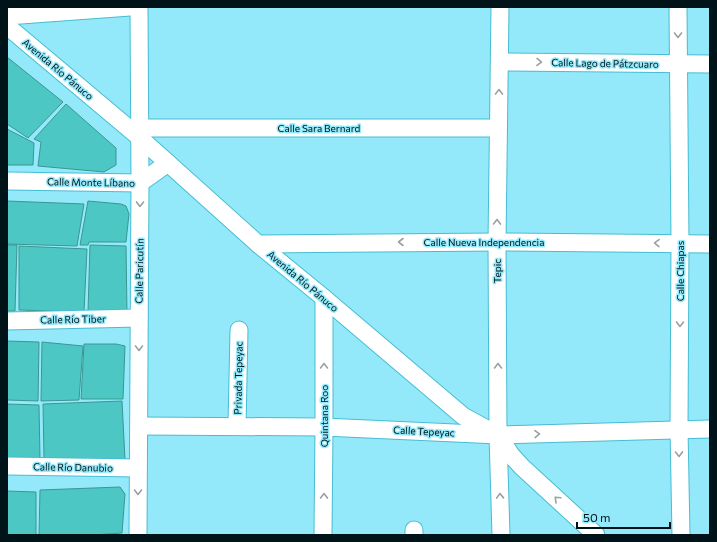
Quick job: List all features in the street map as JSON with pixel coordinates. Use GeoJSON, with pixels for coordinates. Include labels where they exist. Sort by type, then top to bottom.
{"type":"FeatureCollection","features":[{"type":"Feature","properties":{"kind":"street"},"geometry":{"type":"LineString","coordinates":[[7,16],[130,7]]}},
{"type":"Feature","properties":{"kind":"street","name":"Calle Paricutín"},"geometry":{"type":"LineString","coordinates":[[138,535],[138,318],[140,183],[139,7]]}},
{"type":"Feature","properties":{"kind":"street","name":"Tepic"},"geometry":{"type":"LineString","coordinates":[[500,7],[497,242],[498,435],[501,535]]}},
{"type":"Feature","properties":{"kind":"street","name":"Calle Chiapas"},"geometry":{"type":"LineString","coordinates":[[678,7],[680,244],[679,429],[681,535]]}},
{"type":"Feature","properties":{"kind":"street","name":"Avenida Río Pánuco"},"geometry":{"type":"LineString","coordinates":[[7,26],[139,133],[168,163],[258,244],[463,416],[498,435],[511,456],[596,535]]}},
{"type":"Feature","properties":{"kind":"street","name":"Calle Lago de Pátzcuaro"},"geometry":{"type":"LineString","coordinates":[[500,62],[710,64]]}},
{"type":"Feature","properties":{"kind":"street","name":"Calle Sara Bernard"},"geometry":{"type":"LineString","coordinates":[[139,133],[498,128]]}},
{"type":"Feature","properties":{"kind":"street","name":"Calle Monte Líbano"},"geometry":{"type":"LineString","coordinates":[[7,181],[140,183],[168,163]]}},
{"type":"Feature","properties":{"kind":"street","name":"Calle Nueva Independencia"},"geometry":{"type":"LineString","coordinates":[[258,244],[497,242],[710,244]]}},
{"type":"Feature","properties":{"kind":"street","name":"Quintana Roo"},"geometry":{"type":"LineString","coordinates":[[323,535],[324,298]]}},
{"type":"Feature","properties":{"kind":"street","name":"Calle Río Tiber"},"geometry":{"type":"LineString","coordinates":[[7,321],[138,318]]}},
{"type":"Feature","properties":{"kind":"street","name":"Privada Tepeyac"},"geometry":{"type":"LineString","coordinates":[[237,426],[239,330]]}},
{"type":"Feature","properties":{"kind":"street","name":"Calle Tepeyac"},"geometry":{"type":"LineString","coordinates":[[138,426],[324,426],[498,435],[710,429]]}},
{"type":"Feature","properties":{"kind":"street","name":"Calle Río Danubio"},"geometry":{"type":"LineString","coordinates":[[7,466],[138,468]]}},
{"type":"Feature","properties":{"kind":"building"},"geometry":{"type":"Polygon","coordinates":[[[7,57],[63,102],[28,138],[7,124],[7,57]]]}},
{"type":"Feature","properties":{"kind":"building"},"geometry":{"type":"Polygon","coordinates":[[[66,104],[116,148],[116,165],[104,172],[38,166],[41,142],[34,139],[66,104]]]}},
{"type":"Feature","properties":{"kind":"building"},"geometry":{"type":"Polygon","coordinates":[[[7,129],[34,143],[33,165],[7,165],[7,129]]]}},
{"type":"Feature","properties":{"kind":"building"},"geometry":{"type":"Polygon","coordinates":[[[7,201],[84,204],[77,246],[7,244],[7,201]]]}},
{"type":"Feature","properties":{"kind":"building"},"geometry":{"type":"Polygon","coordinates":[[[88,201],[121,204],[126,206],[129,214],[126,242],[89,242],[88,245],[80,245],[88,201]]]}},
{"type":"Feature","properties":{"kind":"building"},"geometry":{"type":"Polygon","coordinates":[[[7,245],[17,245],[15,311],[7,311],[7,245]]]}},
{"type":"Feature","properties":{"kind":"building"},"geometry":{"type":"Polygon","coordinates":[[[90,245],[126,246],[127,313],[88,312],[90,245]]]}},
{"type":"Feature","properties":{"kind":"building"},"geometry":{"type":"Polygon","coordinates":[[[19,246],[87,249],[84,312],[19,310],[19,246]]]}},
{"type":"Feature","properties":{"kind":"building"},"geometry":{"type":"Polygon","coordinates":[[[7,341],[39,342],[38,401],[7,400],[7,341]]]}},
{"type":"Feature","properties":{"kind":"building"},"geometry":{"type":"Polygon","coordinates":[[[42,342],[83,346],[79,400],[41,401],[42,342]]]}},
{"type":"Feature","properties":{"kind":"building"},"geometry":{"type":"Polygon","coordinates":[[[84,344],[116,344],[125,346],[123,399],[81,399],[84,344]]]}},
{"type":"Feature","properties":{"kind":"building"},"geometry":{"type":"Polygon","coordinates":[[[122,401],[125,460],[44,458],[43,404],[122,401]]]}},
{"type":"Feature","properties":{"kind":"building"},"geometry":{"type":"Polygon","coordinates":[[[7,404],[39,405],[40,459],[7,458],[7,404]]]}},
{"type":"Feature","properties":{"kind":"building"},"geometry":{"type":"Polygon","coordinates":[[[120,487],[125,494],[122,533],[93,535],[39,535],[40,490],[120,487]]]}},
{"type":"Feature","properties":{"kind":"building"},"geometry":{"type":"Polygon","coordinates":[[[7,491],[36,492],[36,535],[7,535],[7,491]]]}}]}
